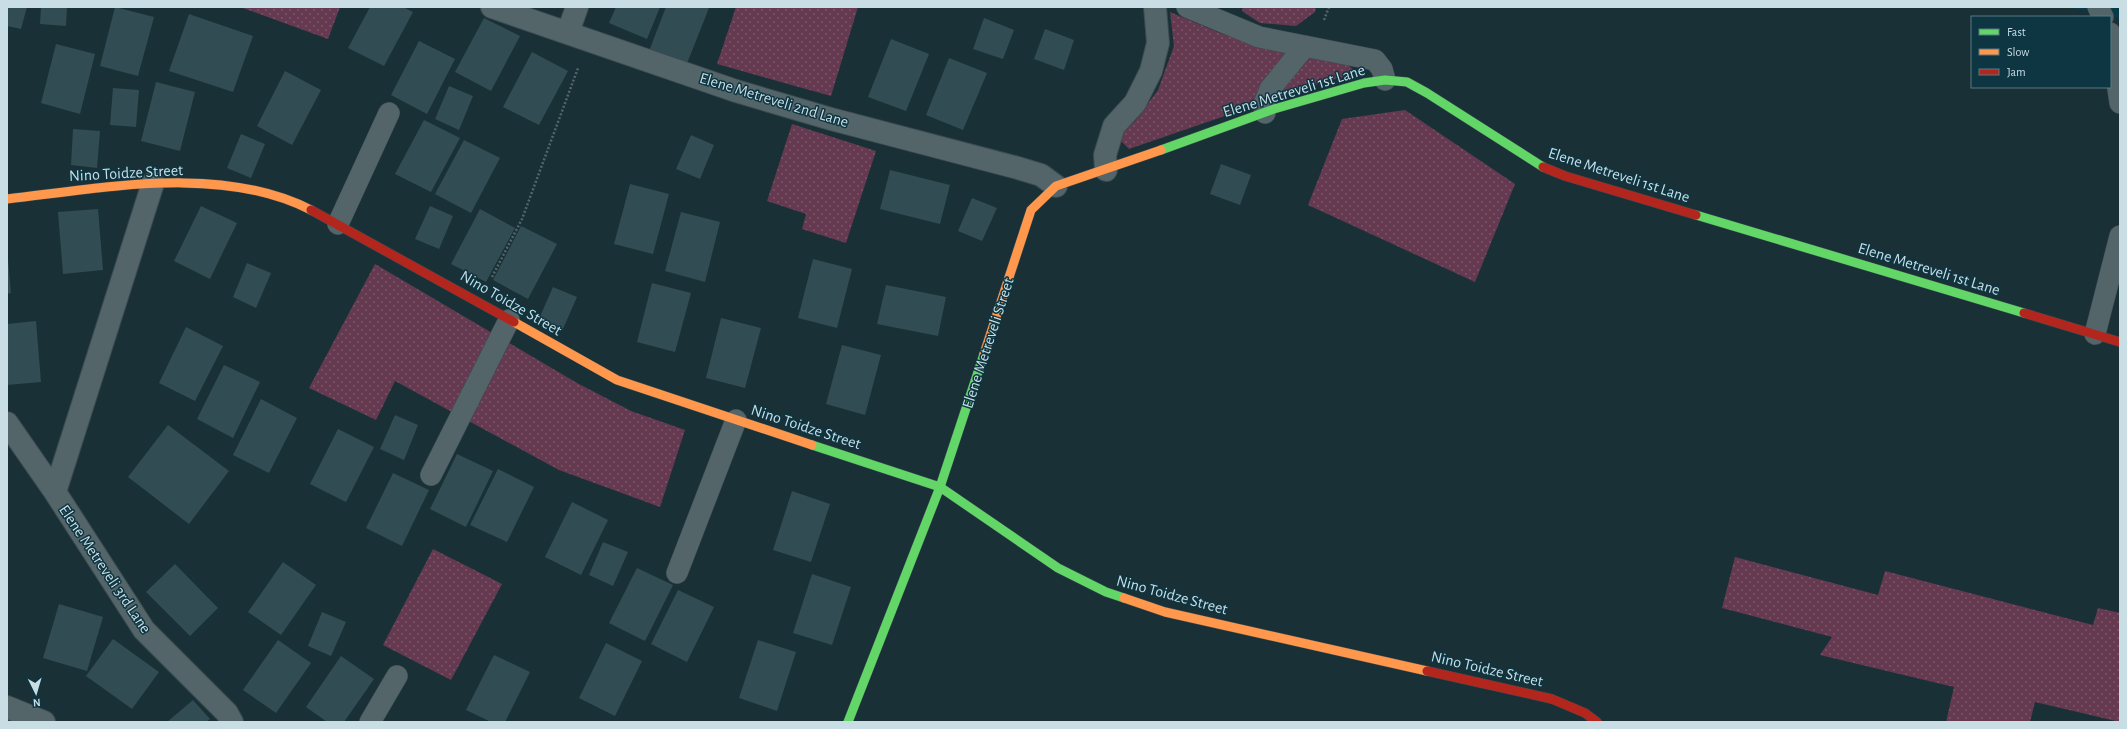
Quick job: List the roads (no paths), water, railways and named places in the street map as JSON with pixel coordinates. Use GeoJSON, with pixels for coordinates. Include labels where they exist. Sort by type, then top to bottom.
{"type":"FeatureCollection","features":[{"type":"Feature","properties":{"kind":"street","name":"Elene Metreveli 2nd Lane"},"geometry":{"type":"LineString","coordinates":[[492,7],[736,91],[831,119],[1041,175],[1056,186]]}},
{"type":"Feature","properties":{"kind":"street"},"geometry":{"type":"LineString","coordinates":[[568,32],[577,7]]}},
{"type":"Feature","properties":{"kind":"street"},"geometry":{"type":"LineString","coordinates":[[1106,170],[1105,155],[1114,126],[1135,103],[1151,71],[1158,43],[1155,7]]}},
{"type":"Feature","properties":{"kind":"street","name":"Elene Metreveli 1st Lane"},"geometry":{"type":"LineString","coordinates":[[1106,170],[1266,113],[1364,83],[1384,80],[1407,82],[1427,93],[1542,167],[1565,176],[2120,342]]}},
{"type":"Feature","properties":{"kind":"street","name":"Elene Metreveli Street"},"geometry":{"type":"LineString","coordinates":[[848,722],[940,487],[1031,210],[1056,186],[1106,170]]}},
{"type":"Feature","properties":{"kind":"street"},"geometry":{"type":"LineString","coordinates":[[55,492],[153,183]]}},
{"type":"Feature","properties":{"kind":"street","name":"Nino Toidze Street"},"geometry":{"type":"LineString","coordinates":[[7,198],[153,183],[237,186],[297,203],[338,224],[617,380],[940,487],[1058,568],[1106,592],[1165,612],[1552,699],[1585,713],[1597,722]]}},
{"type":"Feature","properties":{"kind":"street","name":"Elene Metreveli 3rd Lane"},"geometry":{"type":"LineString","coordinates":[[7,423],[55,492],[144,630],[227,713],[232,722]]}},
{"type":"Feature","properties":{"kind":"street"},"geometry":{"type":"LineString","coordinates":[[7,707],[44,722]]}},
{"type":"Feature","properties":{"kind":"lane"},"geometry":{"type":"LineString","coordinates":[[1187,7],[1259,37],[1374,60],[1382,70],[1384,80]]}},
{"type":"Feature","properties":{"kind":"lane"},"geometry":{"type":"LineString","coordinates":[[2098,7],[2102,16]]}},
{"type":"Feature","properties":{"kind":"lane"},"geometry":{"type":"LineString","coordinates":[[2111,40],[2120,103]]}},
{"type":"Feature","properties":{"kind":"lane"},"geometry":{"type":"LineString","coordinates":[[1266,113],[1264,104],[1270,89],[1306,46]]}},
{"type":"Feature","properties":{"kind":"lane"},"geometry":{"type":"LineString","coordinates":[[338,224],[389,112]]}},
{"type":"Feature","properties":{"kind":"lane"},"geometry":{"type":"LineString","coordinates":[[2095,334],[2120,236]]}},
{"type":"Feature","properties":{"kind":"lane"},"geometry":{"type":"LineString","coordinates":[[431,475],[509,320]]}},
{"type":"Feature","properties":{"kind":"lane"},"geometry":{"type":"LineString","coordinates":[[677,573],[736,420]]}},
{"type":"Feature","properties":{"kind":"lane"},"geometry":{"type":"LineString","coordinates":[[370,722],[397,676]]}}]}
